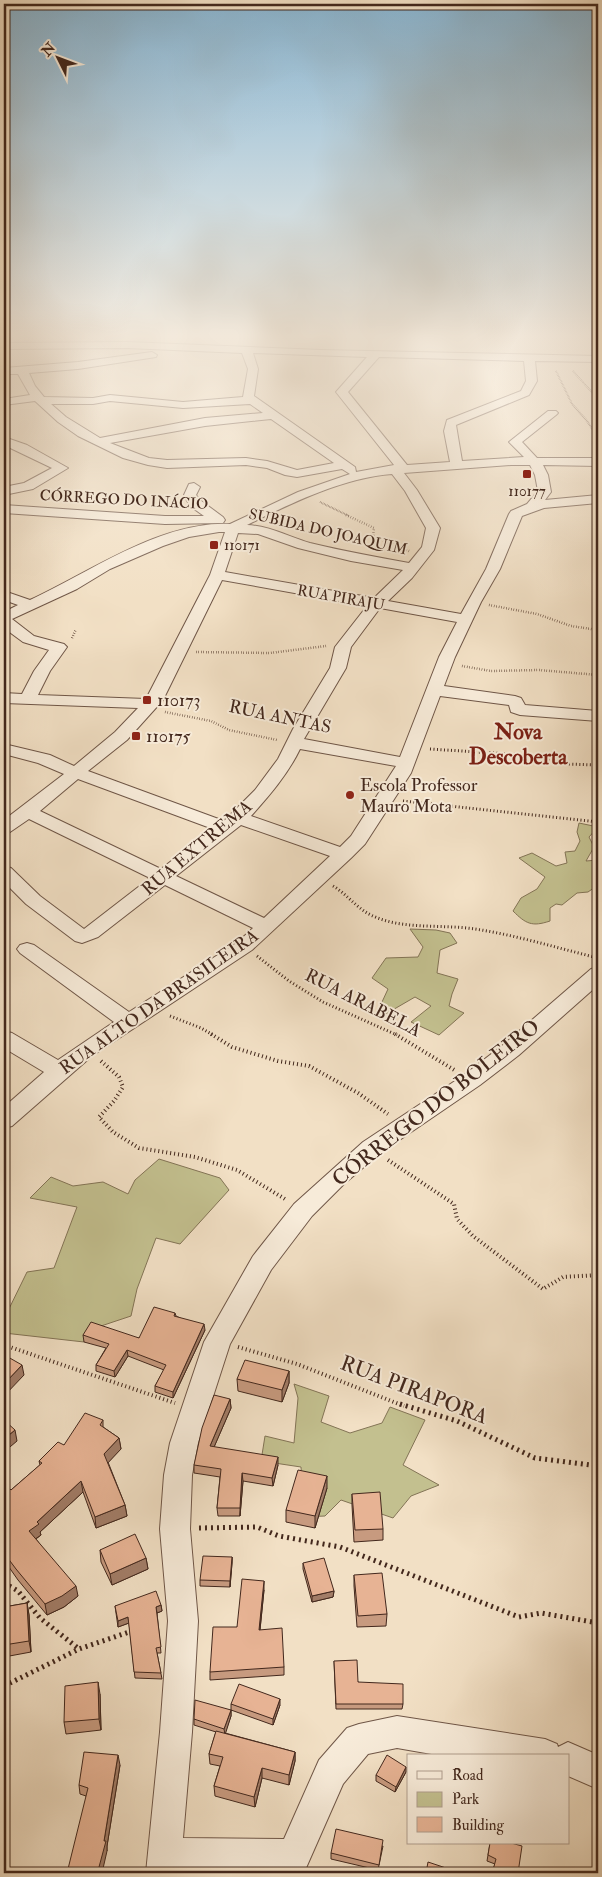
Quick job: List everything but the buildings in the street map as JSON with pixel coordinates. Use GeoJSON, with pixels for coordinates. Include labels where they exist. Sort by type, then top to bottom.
{"type":"FeatureCollection","features":[{"type":"Feature","properties":{"kind":"street"},"geometry":{"type":"LineString","coordinates":[[69,424],[98,442],[122,454],[166,464],[238,461],[278,467],[290,473],[315,471],[344,465]]}},
{"type":"Feature","properties":{"kind":"street"},"geometry":{"type":"LineString","coordinates":[[98,442],[196,424]]}},
{"type":"Feature","properties":{"kind":"street"},"geometry":{"type":"LineString","coordinates":[[286,424],[358,475]]}},
{"type":"Feature","properties":{"kind":"street"},"geometry":{"type":"LineString","coordinates":[[365,424],[399,469],[433,528],[429,547],[417,562]]}},
{"type":"Feature","properties":{"kind":"street"},"geometry":{"type":"LineString","coordinates":[[450,424],[456,465]]}},
{"type":"Feature","properties":{"kind":"street"},"geometry":{"type":"LineString","coordinates":[[531,508],[545,492],[536,461],[515,442],[538,424]]}},
{"type":"Feature","properties":{"kind":"street"},"geometry":{"type":"LineString","coordinates":[[4,491],[28,486],[62,468],[6,440]]}},
{"type":"Feature","properties":{"kind":"street"},"geometry":{"type":"LineString","coordinates":[[28,698],[42,671],[59,647],[31,641],[14,632],[4,618],[72,586],[105,566],[158,542],[186,533],[239,525],[303,495],[358,475],[399,469],[456,465],[536,461],[598,462]]}},
{"type":"Feature","properties":{"kind":"street"},"geometry":{"type":"LineString","coordinates":[[194,487],[190,495],[195,503],[218,520]]}},
{"type":"Feature","properties":{"kind":"street"},"geometry":{"type":"LineString","coordinates":[[531,508],[598,500]]}},
{"type":"Feature","properties":{"kind":"street","name":"RUA ALTO DA BRASILEIRA"},"geometry":{"type":"LineString","coordinates":[[4,1120],[58,1071],[84,1051],[245,946],[297,900],[318,877],[358,840],[386,799],[409,755],[444,663],[474,602],[493,569],[514,519],[521,511],[531,508]]}},
{"type":"Feature","properties":{"kind":"street","name":"CÓRREGO DO INÁCIO"},"geometry":{"type":"LineString","coordinates":[[7,512],[165,520],[218,520],[239,525]]}},
{"type":"Feature","properties":{"kind":"street"},"geometry":{"type":"LineString","coordinates":[[4,828],[28,812],[121,736],[158,697],[217,575],[232,532],[239,525]]}},
{"type":"Feature","properties":{"kind":"street","name":"SUBIDA DO JOAQUIM"},"geometry":{"type":"LineString","coordinates":[[239,525],[303,545],[359,558],[417,562]]}},
{"type":"Feature","properties":{"kind":"street","name":"RUA EXTREMA"},"geometry":{"type":"LineString","coordinates":[[4,872],[33,900],[82,937],[91,933],[232,823],[277,773],[338,668],[343,647],[376,604],[417,562]]}},
{"type":"Feature","properties":{"kind":"street","name":"RUA PIRAJU"},"geometry":{"type":"LineString","coordinates":[[217,575],[466,619]]}},
{"type":"Feature","properties":{"kind":"street"},"geometry":{"type":"LineString","coordinates":[[4,595],[30,605]]}},
{"type":"Feature","properties":{"kind":"street"},"geometry":{"type":"LineString","coordinates":[[434,690],[514,701],[517,703],[517,709],[520,710],[598,716]]}},
{"type":"Feature","properties":{"kind":"street"},"geometry":{"type":"LineString","coordinates":[[4,698],[149,707]]}},
{"type":"Feature","properties":{"kind":"street","name":"RUA ANTAS"},"geometry":{"type":"LineString","coordinates":[[295,743],[343,750],[409,755]]}},
{"type":"Feature","properties":{"kind":"street"},"geometry":{"type":"LineString","coordinates":[[4,749],[44,759],[77,773],[232,823],[344,854]]}},
{"type":"Feature","properties":{"kind":"street"},"geometry":{"type":"LineString","coordinates":[[28,812],[267,927]]}},
{"type":"Feature","properties":{"kind":"street"},"geometry":{"type":"LineString","coordinates":[[27,948],[129,1022]]}},
{"type":"Feature","properties":{"kind":"street","name":"CÓRREGO DO BOLEIRO"},"geometry":{"type":"LineString","coordinates":[[164,1864],[183,1621],[174,1528],[178,1475],[184,1443],[218,1342],[262,1263],[303,1210],[336,1178],[371,1148],[472,1080],[511,1050],[598,974]]}},
{"type":"Feature","properties":{"kind":"street"},"geometry":{"type":"LineString","coordinates":[[4,1038],[58,1071]]}},
{"type":"Feature","properties":{"kind":"street"},"geometry":{"type":"LineString","coordinates":[[164,1864],[294,1856],[331,1772],[359,1740],[397,1732],[533,1754]]}},
{"type":"Feature","properties":{"kind":"street"},"geometry":{"type":"LineString","coordinates":[[570,1760],[598,1772]]}},
{"type":"Feature","properties":{"kind":"path"},"geometry":{"type":"LineString","coordinates":[[590,424],[598,438]]}},
{"type":"Feature","properties":{"kind":"path"},"geometry":{"type":"LineString","coordinates":[[303,495],[374,528],[374,536],[417,562]]}},
{"type":"Feature","properties":{"kind":"path"},"geometry":{"type":"LineString","coordinates":[[474,602],[537,614],[571,626],[598,630]]}},
{"type":"Feature","properties":{"kind":"path"},"geometry":{"type":"LineString","coordinates":[[180,652],[270,653],[332,646],[343,647]]}},
{"type":"Feature","properties":{"kind":"path"},"geometry":{"type":"LineString","coordinates":[[444,663],[491,670],[539,670],[598,675]]}},
{"type":"Feature","properties":{"kind":"path","name":"RUA ANTAS"},"geometry":{"type":"LineString","coordinates":[[149,707],[210,721],[229,730],[295,743]]}},
{"type":"Feature","properties":{"kind":"path"},"geometry":{"type":"LineString","coordinates":[[409,755],[525,755],[566,764],[598,765]]}},
{"type":"Feature","properties":{"kind":"path"},"geometry":{"type":"LineString","coordinates":[[386,799],[598,822]]}},
{"type":"Feature","properties":{"kind":"path"},"geometry":{"type":"LineString","coordinates":[[318,877],[341,890],[358,908],[393,923],[458,927],[493,932],[529,939],[598,958]]}},
{"type":"Feature","properties":{"kind":"path","name":"RUA ARABELA"},"geometry":{"type":"LineString","coordinates":[[245,946],[276,972],[324,1001],[351,1016],[367,1020],[415,1045],[472,1080]]}},
{"type":"Feature","properties":{"kind":"path"},"geometry":{"type":"LineString","coordinates":[[151,1008],[201,1028],[232,1047],[278,1061],[309,1066],[358,1092],[405,1126]]}},
{"type":"Feature","properties":{"kind":"path"},"geometry":{"type":"LineString","coordinates":[[84,1051],[108,1065],[119,1077],[123,1087],[99,1118],[113,1132],[139,1148],[195,1157],[237,1170],[303,1210]]}},
{"type":"Feature","properties":{"kind":"path"},"geometry":{"type":"LineString","coordinates":[[371,1148],[454,1204],[457,1219],[473,1236],[543,1289],[563,1278],[598,1274]]}},
{"type":"Feature","properties":{"kind":"path","name":"RUA PIRAPORA"},"geometry":{"type":"LineString","coordinates":[[218,1342],[297,1364],[398,1404],[457,1421],[535,1458],[598,1466]]}},
{"type":"Feature","properties":{"kind":"path"},"geometry":{"type":"LineString","coordinates":[[4,1345],[194,1410]]}},
{"type":"Feature","properties":{"kind":"path"},"geometry":{"type":"LineString","coordinates":[[174,1528],[257,1527],[279,1536],[340,1547],[520,1618],[541,1613],[598,1623]]}},
{"type":"Feature","properties":{"kind":"path"},"geometry":{"type":"LineString","coordinates":[[4,1583],[18,1592],[40,1618],[79,1649]]}},
{"type":"Feature","properties":{"kind":"path"},"geometry":{"type":"LineString","coordinates":[[4,1684],[8,1684],[79,1649],[121,1634],[139,1630]]}},
{"type":"Feature","properties":{"kind":"green space"},"geometry":{"type":"Polygon","coordinates":[[[579,823],[598,827],[589,837],[594,847],[586,861],[598,860],[598,885],[588,892],[577,893],[562,905],[556,904],[550,908],[550,921],[534,924],[522,919],[513,911],[521,898],[537,889],[545,877],[519,858],[532,853],[556,866],[567,863],[565,852],[575,851],[580,841],[577,832],[579,823]]]}},
{"type":"Feature","properties":{"kind":"green space"},"geometry":{"type":"Polygon","coordinates":[[[410,929],[436,930],[450,933],[457,943],[440,950],[437,973],[458,979],[449,1006],[464,1013],[439,1035],[411,1022],[431,1006],[415,997],[384,1015],[382,1002],[388,989],[372,978],[386,958],[418,957],[423,947],[410,929]]]}},
{"type":"Feature","properties":{"kind":"green space"},"geometry":{"type":"Polygon","coordinates":[[[159,1159],[220,1178],[229,1190],[180,1244],[156,1238],[137,1289],[131,1316],[92,1329],[84,1342],[4,1333],[4,1319],[27,1272],[54,1268],[77,1207],[30,1198],[51,1177],[73,1186],[103,1182],[128,1194],[135,1180],[159,1159]]]}},
{"type":"Feature","properties":{"kind":"green space"},"geometry":{"type":"Polygon","coordinates":[[[294,1384],[329,1396],[321,1422],[350,1433],[382,1423],[390,1407],[425,1420],[403,1465],[439,1485],[411,1496],[393,1518],[341,1500],[325,1516],[304,1517],[301,1467],[261,1461],[265,1436],[294,1443],[298,1398],[294,1384]]]}},
{"type":"Feature","properties":{"kind":"place","name":"110177"},"geometry":{"type":"Point","coordinates":[527,474]}},
{"type":"Feature","properties":{"kind":"place","name":"110171"},"geometry":{"type":"Point","coordinates":[214,545]}},
{"type":"Feature","properties":{"kind":"place","name":"110173"},"geometry":{"type":"Point","coordinates":[147,700]}},
{"type":"Feature","properties":{"kind":"place","name":"110175"},"geometry":{"type":"Point","coordinates":[136,736]}},
{"type":"Feature","properties":{"kind":"place","name":"Escola Professor Mauro Mota"},"geometry":{"type":"Point","coordinates":[350,795]}},
{"type":"Feature","properties":{"kind":"district","name":"Nova Descoberta"},"geometry":{"type":"Point","coordinates":[518,744]}}]}
